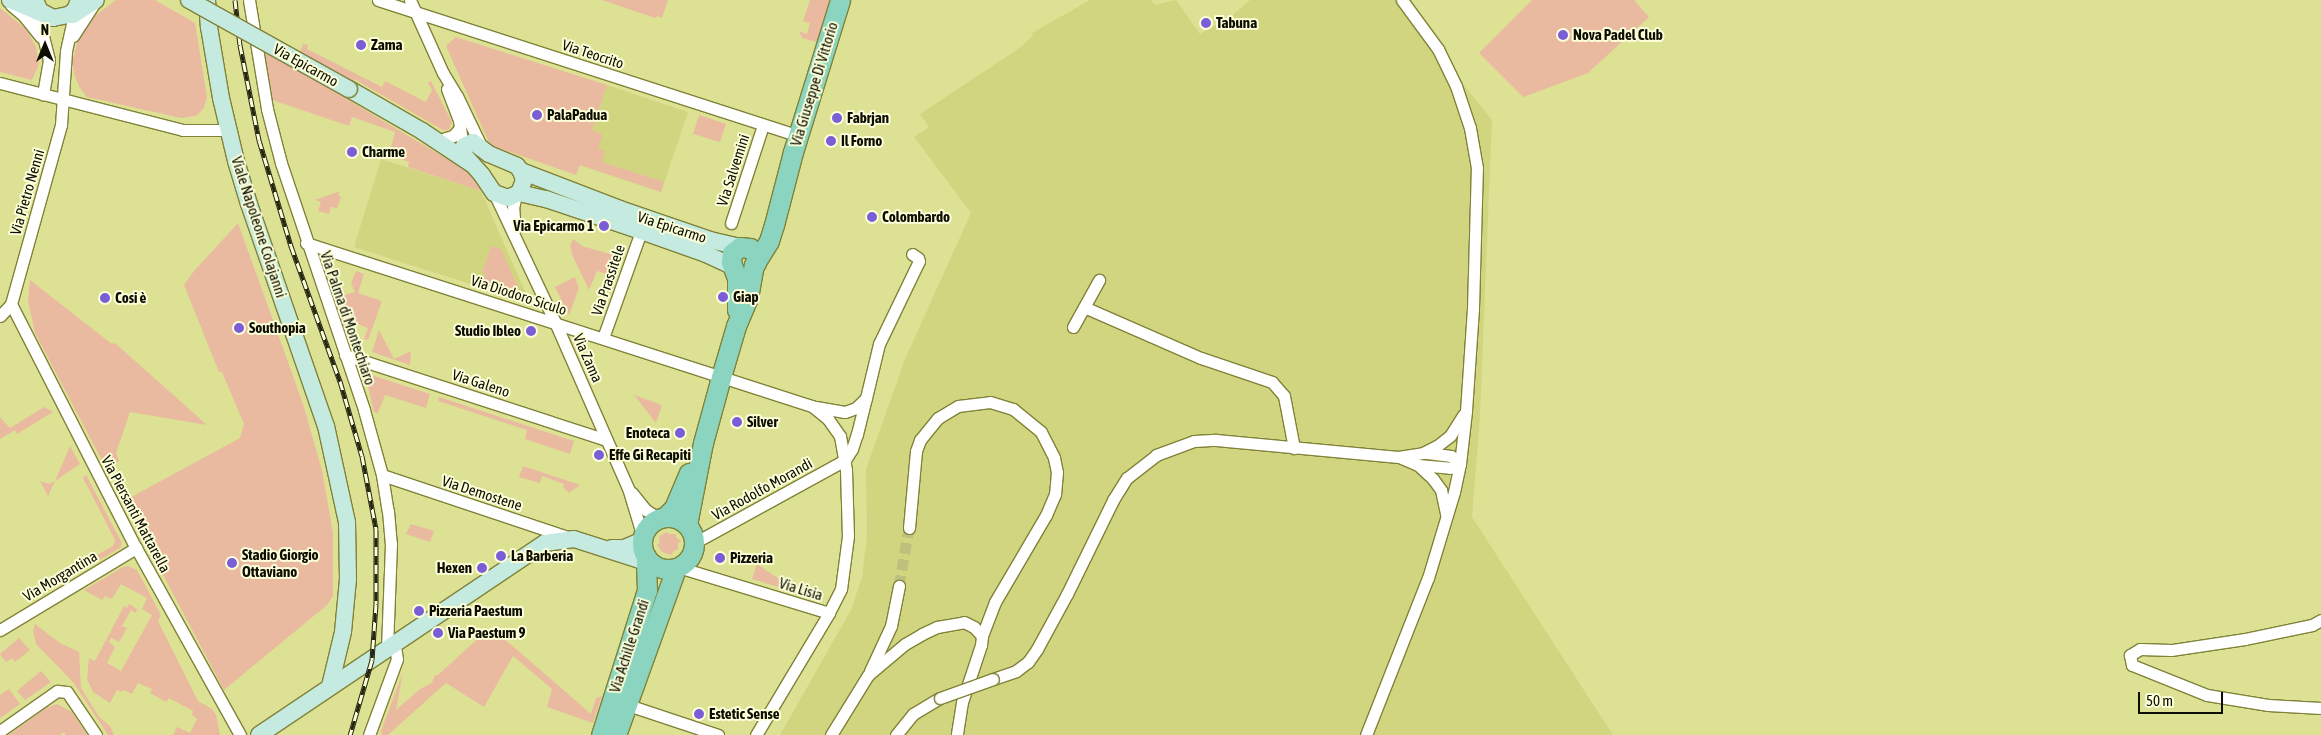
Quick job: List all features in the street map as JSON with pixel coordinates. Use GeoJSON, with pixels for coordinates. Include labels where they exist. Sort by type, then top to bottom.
{"type":"FeatureCollection","features":[{"type":"Feature","properties":{"kind":"main road","name":"Via Giuseppe Di Vittorio"},"geometry":{"type":"LineString","coordinates":[[789,168],[840,0]]}},
{"type":"Feature","properties":{"kind":"main road"},"geometry":{"type":"LineString","coordinates":[[736,326],[738,288],[734,267],[731,262],[732,253],[760,229],[789,168]]}},
{"type":"Feature","properties":{"kind":"main road"},"geometry":{"type":"LineString","coordinates":[[734,267],[743,272],[755,264],[769,242],[789,168]]}},
{"type":"Feature","properties":{"kind":"main road"},"geometry":{"type":"LineString","coordinates":[[687,525],[703,443],[736,326],[748,298],[755,264],[753,251],[741,247]]}},
{"type":"Feature","properties":{"kind":"main road"},"geometry":{"type":"LineString","coordinates":[[663,518],[675,518],[687,525],[691,530],[694,543],[690,558],[677,567],[668,569],[647,552],[649,526],[663,518],[674,508],[703,443]]}},
{"type":"Feature","properties":{"kind":"main road","name":"Via Achille Grandi"},"geometry":{"type":"LineString","coordinates":[[601,735],[647,590],[647,552]]}},
{"type":"Feature","properties":{"kind":"main road","name":"Via Achille Grandi"},"geometry":{"type":"LineString","coordinates":[[616,735],[677,567]]}},
{"type":"Feature","properties":{"kind":"street"},"geometry":{"type":"LineString","coordinates":[[5,0],[33,26],[46,47],[49,60],[43,94]]}},
{"type":"Feature","properties":{"kind":"street"},"geometry":{"type":"LineString","coordinates":[[10,0],[55,9],[97,0]]}},
{"type":"Feature","properties":{"kind":"street"},"geometry":{"type":"LineString","coordinates":[[66,51],[78,27],[97,0]]}},
{"type":"Feature","properties":{"kind":"street","name":"Via Epicarmo"},"geometry":{"type":"LineString","coordinates":[[189,0],[422,131]]}},
{"type":"Feature","properties":{"kind":"street","name":"Viale Napoleone Colajanni"},"geometry":{"type":"LineString","coordinates":[[207,0],[209,27],[228,130],[249,204],[326,426],[347,522],[348,578],[343,632],[330,686]]}},
{"type":"Feature","properties":{"kind":"street","name":"Via Palma di Montechiaro"},"geometry":{"type":"LineString","coordinates":[[249,0],[267,110],[306,243],[346,355],[382,475],[391,544],[391,648],[397,659],[369,735]]}},
{"type":"Feature","properties":{"kind":"street","name":"Via Teocrito"},"geometry":{"type":"LineString","coordinates":[[378,0],[798,136]]}},
{"type":"Feature","properties":{"kind":"street"},"geometry":{"type":"LineString","coordinates":[[410,0],[443,73],[468,142]]}},
{"type":"Feature","properties":{"kind":"street"},"geometry":{"type":"LineString","coordinates":[[1366,735],[1428,578],[1447,518],[1460,464],[1466,411],[1473,308],[1477,168],[1470,128],[1456,86],[1438,48],[1402,0]]}},
{"type":"Feature","properties":{"kind":"street"},"geometry":{"type":"LineString","coordinates":[[46,47],[55,9]]}},
{"type":"Feature","properties":{"kind":"street"},"geometry":{"type":"LineString","coordinates":[[55,9],[66,51]]}},
{"type":"Feature","properties":{"kind":"street","name":"Via Pietro Nenni"},"geometry":{"type":"LineString","coordinates":[[0,316],[11,304],[61,125],[66,51]]}},
{"type":"Feature","properties":{"kind":"street"},"geometry":{"type":"LineString","coordinates":[[443,73],[457,96],[468,142],[463,154],[494,193]]}},
{"type":"Feature","properties":{"kind":"street"},"geometry":{"type":"LineString","coordinates":[[0,83],[183,130],[228,130]]}},
{"type":"Feature","properties":{"kind":"street","name":"Via Salvemini"},"geometry":{"type":"LineString","coordinates":[[731,223],[763,125]]}},
{"type":"Feature","properties":{"kind":"street"},"geometry":{"type":"LineString","coordinates":[[422,131],[468,142]]}},
{"type":"Feature","properties":{"kind":"street"},"geometry":{"type":"LineString","coordinates":[[422,131],[472,164]]}},
{"type":"Feature","properties":{"kind":"street","name":"Via Epicarmo"},"geometry":{"type":"LineString","coordinates":[[468,142],[502,161],[517,166],[521,171],[620,209],[710,240],[741,247]]}},
{"type":"Feature","properties":{"kind":"street"},"geometry":{"type":"LineString","coordinates":[[517,240],[513,208],[524,180],[521,171]]}},
{"type":"Feature","properties":{"kind":"street","name":"Via Epicarmo"},"geometry":{"type":"LineString","coordinates":[[494,193],[504,198],[518,194],[546,199],[706,254],[734,267]]}},
{"type":"Feature","properties":{"kind":"street","name":"Via Zama"},"geometry":{"type":"LineString","coordinates":[[494,193],[556,322],[628,488]]}},
{"type":"Feature","properties":{"kind":"street","name":"Via Prassitele"},"geometry":{"type":"LineString","coordinates":[[603,338],[641,231]]}},
{"type":"Feature","properties":{"kind":"street","name":"Via Diodoro Siculo"},"geometry":{"type":"LineString","coordinates":[[306,243],[812,406],[846,412],[856,408],[866,398]]}},
{"type":"Feature","properties":{"kind":"street"},"geometry":{"type":"LineString","coordinates":[[845,460],[852,449],[857,434],[879,344],[920,261],[912,254]]}},
{"type":"Feature","properties":{"kind":"street"},"geometry":{"type":"LineString","coordinates":[[1073,327],[1099,280]]}},
{"type":"Feature","properties":{"kind":"street","name":"Via Piersanti Mattarella"},"geometry":{"type":"LineString","coordinates":[[11,304],[136,548],[240,735]]}},
{"type":"Feature","properties":{"kind":"street"},"geometry":{"type":"LineString","coordinates":[[1084,307],[1201,358],[1272,382],[1284,396],[1294,448]]}},
{"type":"Feature","properties":{"kind":"street","name":"Via Galeno"},"geometry":{"type":"LineString","coordinates":[[346,355],[607,440]]}},
{"type":"Feature","properties":{"kind":"street"},"geometry":{"type":"LineString","coordinates":[[909,528],[916,452],[920,440],[938,418],[958,406],[990,402],[1013,408],[1041,432],[1054,458],[1056,472],[1055,494],[1046,514],[995,602],[982,636],[979,654],[962,702],[956,735]]}},
{"type":"Feature","properties":{"kind":"street"},"geometry":{"type":"LineString","coordinates":[[756,735],[829,613],[841,589],[847,544],[845,460],[840,436],[828,419],[812,406]]}},
{"type":"Feature","properties":{"kind":"street"},"geometry":{"type":"LineString","coordinates":[[1422,453],[1450,436],[1466,411]]}},
{"type":"Feature","properties":{"kind":"street"},"geometry":{"type":"LineString","coordinates":[[896,735],[913,714],[940,698],[1016,671],[1028,662],[1067,594],[1113,500],[1128,478],[1140,466],[1156,455],[1194,441],[1216,440],[1398,457],[1422,453],[1451,456],[1460,464]]}},
{"type":"Feature","properties":{"kind":"street"},"geometry":{"type":"LineString","coordinates":[[1398,457],[1418,465],[1450,468],[1460,464]]}},
{"type":"Feature","properties":{"kind":"street","name":"Via Rodolfo Morandi"},"geometry":{"type":"LineString","coordinates":[[694,543],[845,460]]}},
{"type":"Feature","properties":{"kind":"street"},"geometry":{"type":"LineString","coordinates":[[1418,465],[1441,490],[1447,518]]}},
{"type":"Feature","properties":{"kind":"street","name":"Via Demostene"},"geometry":{"type":"LineString","coordinates":[[382,475],[574,539]]}},
{"type":"Feature","properties":{"kind":"street"},"geometry":{"type":"LineString","coordinates":[[259,735],[330,686],[391,648],[536,547],[558,540],[574,539],[603,548],[647,552],[628,488]]}},
{"type":"Feature","properties":{"kind":"street"},"geometry":{"type":"LineString","coordinates":[[628,488],[646,510],[663,518]]}},
{"type":"Feature","properties":{"kind":"street","name":"Via Morgantina"},"geometry":{"type":"LineString","coordinates":[[0,630],[136,548]]}},
{"type":"Feature","properties":{"kind":"street","name":"Via Lisia"},"geometry":{"type":"LineString","coordinates":[[677,567],[829,613]]}},
{"type":"Feature","properties":{"kind":"street"},"geometry":{"type":"LineString","coordinates":[[831,735],[868,675],[891,626],[900,586]]}},
{"type":"Feature","properties":{"kind":"street"},"geometry":{"type":"LineString","coordinates":[[2321,620],[2312,625],[2245,639],[2171,650],[2140,649],[2130,655],[2132,665],[2207,694],[2268,705],[2321,708]]}},
{"type":"Feature","properties":{"kind":"street"},"geometry":{"type":"LineString","coordinates":[[868,675],[905,644],[937,627],[964,622],[974,627],[982,636]]}},
{"type":"Feature","properties":{"kind":"street"},"geometry":{"type":"LineString","coordinates":[[0,731],[57,691],[67,692],[96,735]]}},
{"type":"Feature","properties":{"kind":"street"},"geometry":{"type":"LineString","coordinates":[[628,705],[718,735]]}},
{"type":"Feature","properties":{"kind":"shaded area"},"geometry":{"type":"Polygon","coordinates":[[[116,0],[155,0],[195,23],[207,97],[204,108],[196,116],[181,118],[87,97],[80,88],[72,63],[78,40],[88,21],[116,0]]]}},
{"type":"Feature","properties":{"kind":"shaded area"},"geometry":{"type":"Polygon","coordinates":[[[602,0],[668,0],[662,18],[657,16],[655,18],[602,0]]]}},
{"type":"Feature","properties":{"kind":"shaded area"},"geometry":{"type":"Polygon","coordinates":[[[810,0],[830,0],[817,42],[802,38],[799,31],[807,34],[810,23],[803,21],[810,0]]]}},
{"type":"Feature","properties":{"kind":"shaded area"},"geometry":{"type":"Polygon","coordinates":[[[1090,0],[1151,0],[1155,5],[1176,0],[1200,34],[1230,17],[1250,0],[1395,0],[1492,120],[1480,416],[1472,517],[1613,735],[780,735],[851,610],[862,577],[867,536],[866,469],[905,359],[971,213],[914,137],[929,127],[920,114],[1018,49],[1033,36],[1032,33],[1090,0]]]}},
{"type":"Feature","properties":{"kind":"shaded area","name":"Nova Padel Club"},"geometry":{"type":"Polygon","coordinates":[[[1532,0],[1634,0],[1649,17],[1588,73],[1523,97],[1479,53],[1532,0]]]}},
{"type":"Feature","properties":{"kind":"shaded area"},"geometry":{"type":"Polygon","coordinates":[[[0,8],[26,29],[36,47],[39,64],[32,80],[0,72],[0,8]]]}},
{"type":"Feature","properties":{"kind":"shaded area"},"geometry":{"type":"Polygon","coordinates":[[[259,34],[299,56],[303,44],[308,45],[307,49],[382,87],[385,81],[426,102],[432,90],[428,83],[431,81],[452,122],[449,130],[443,130],[354,79],[345,98],[467,171],[477,181],[481,191],[408,167],[409,162],[389,155],[395,132],[352,117],[349,126],[272,100],[259,34]]]}},
{"type":"Feature","properties":{"kind":"shaded area","name":"PalaPadua"},"geometry":{"type":"Polygon","coordinates":[[[456,37],[607,85],[592,130],[603,135],[598,149],[605,151],[602,162],[664,182],[661,192],[580,165],[576,175],[490,145],[446,46],[456,37]]]}},
{"type":"Feature","properties":{"kind":"shaded area"},"geometry":{"type":"Polygon","coordinates":[[[607,85],[688,112],[661,192],[580,165],[607,85]]]}},
{"type":"Feature","properties":{"kind":"shaded area"},"geometry":{"type":"Polygon","coordinates":[[[699,115],[726,124],[720,142],[693,134],[699,115]]]}},
{"type":"Feature","properties":{"kind":"shaded area"},"geometry":{"type":"Polygon","coordinates":[[[381,159],[481,191],[530,303],[354,247],[381,159]]]}},
{"type":"Feature","properties":{"kind":"shaded area"},"geometry":{"type":"Polygon","coordinates":[[[340,191],[338,195],[341,197],[337,208],[331,207],[329,214],[318,211],[321,202],[315,200],[340,191]]]}},
{"type":"Feature","properties":{"kind":"shaded area"},"geometry":{"type":"Polygon","coordinates":[[[238,223],[303,404],[322,470],[333,533],[333,596],[327,605],[224,690],[124,501],[240,438],[244,424],[222,372],[219,372],[184,285],[194,271],[238,223]]]}},
{"type":"Feature","properties":{"kind":"shaded area"},"geometry":{"type":"Polygon","coordinates":[[[573,239],[582,246],[620,257],[613,276],[597,271],[589,290],[573,257],[570,246],[573,239]]]}},
{"type":"Feature","properties":{"kind":"shaded area"},"geometry":{"type":"Polygon","coordinates":[[[491,246],[501,249],[521,294],[483,282],[485,274],[482,273],[491,246]]]}},
{"type":"Feature","properties":{"kind":"shaded area"},"geometry":{"type":"Polygon","coordinates":[[[356,271],[364,274],[358,293],[382,301],[368,340],[364,339],[368,328],[358,324],[344,329],[334,298],[355,292],[351,283],[356,271]]]}},
{"type":"Feature","properties":{"kind":"shaded area"},"geometry":{"type":"Polygon","coordinates":[[[575,277],[579,288],[569,315],[555,287],[575,277]]]}},
{"type":"Feature","properties":{"kind":"shaded area"},"geometry":{"type":"Polygon","coordinates":[[[30,280],[112,344],[115,343],[207,425],[130,412],[116,453],[119,460],[115,466],[107,470],[35,333],[28,301],[30,280]]]}},
{"type":"Feature","properties":{"kind":"shaded area"},"geometry":{"type":"Polygon","coordinates":[[[379,330],[394,359],[411,351],[410,365],[372,352],[379,330]]]}},
{"type":"Feature","properties":{"kind":"shaded area"},"geometry":{"type":"Polygon","coordinates":[[[365,373],[430,394],[426,408],[385,395],[378,413],[374,412],[365,373]]]}},
{"type":"Feature","properties":{"kind":"shaded area"},"geometry":{"type":"Polygon","coordinates":[[[634,395],[662,405],[656,423],[634,395]]]}},
{"type":"Feature","properties":{"kind":"shaded area"},"geometry":{"type":"Polygon","coordinates":[[[439,397],[574,441],[570,454],[525,439],[527,430],[438,401],[439,397]]]}},
{"type":"Feature","properties":{"kind":"shaded area"},"geometry":{"type":"Polygon","coordinates":[[[44,407],[53,412],[17,434],[15,430],[0,439],[0,417],[10,428],[44,407]]]}},
{"type":"Feature","properties":{"kind":"shaded area"},"geometry":{"type":"Polygon","coordinates":[[[70,446],[80,464],[55,481],[70,446]]]}},
{"type":"Feature","properties":{"kind":"shaded area"},"geometry":{"type":"Polygon","coordinates":[[[523,466],[580,485],[569,493],[563,487],[564,484],[542,476],[540,483],[519,477],[523,466]]]}},
{"type":"Feature","properties":{"kind":"shaded area"},"geometry":{"type":"Polygon","coordinates":[[[86,475],[122,543],[120,548],[57,585],[53,579],[113,546],[115,540],[83,478],[86,475]]]}},
{"type":"Feature","properties":{"kind":"shaded area"},"geometry":{"type":"Polygon","coordinates":[[[40,481],[49,484],[55,481],[48,496],[40,481]]]}},
{"type":"Feature","properties":{"kind":"shaded area"},"geometry":{"type":"Polygon","coordinates":[[[411,524],[434,531],[430,542],[406,534],[411,524]]]}},
{"type":"Feature","properties":{"kind":"shaded area"},"geometry":{"type":"Polygon","coordinates":[[[667,532],[669,534],[676,534],[676,537],[681,541],[678,543],[678,550],[675,550],[671,555],[662,552],[657,545],[660,543],[659,536],[667,532]]]}},
{"type":"Feature","properties":{"kind":"shaded area"},"geometry":{"type":"Polygon","coordinates":[[[757,564],[776,577],[799,593],[752,579],[757,564]]]}},
{"type":"Feature","properties":{"kind":"shaded area"},"geometry":{"type":"Polygon","coordinates":[[[128,566],[137,570],[161,615],[158,621],[198,701],[212,709],[216,715],[220,735],[173,735],[177,727],[190,733],[197,719],[192,715],[193,711],[169,698],[166,702],[150,693],[152,689],[138,683],[132,694],[124,690],[122,692],[117,690],[110,703],[93,692],[87,679],[89,658],[95,661],[124,606],[127,608],[129,604],[137,609],[136,613],[131,610],[122,626],[127,628],[119,642],[111,638],[109,642],[115,647],[107,663],[121,671],[152,615],[142,609],[147,598],[121,584],[112,599],[105,596],[102,600],[84,590],[123,567],[128,566]]]}},
{"type":"Feature","properties":{"kind":"shaded area"},"geometry":{"type":"Polygon","coordinates":[[[35,624],[60,643],[79,652],[81,688],[99,717],[110,726],[114,735],[108,735],[73,682],[36,644],[33,631],[35,624]]]}},
{"type":"Feature","properties":{"kind":"shaded area"},"geometry":{"type":"Polygon","coordinates":[[[485,632],[496,640],[501,636],[591,714],[596,698],[602,696],[593,723],[547,707],[552,689],[513,656],[484,707],[446,683],[388,735],[382,735],[381,731],[403,672],[396,710],[420,689],[432,683],[435,675],[438,675],[485,632]]]}},
{"type":"Feature","properties":{"kind":"shaded area"},"geometry":{"type":"Polygon","coordinates":[[[19,638],[30,650],[15,662],[12,658],[6,662],[0,654],[19,638]]]}},
{"type":"Feature","properties":{"kind":"shaded area"},"geometry":{"type":"Polygon","coordinates":[[[41,671],[51,682],[25,700],[17,691],[41,671]]]}},
{"type":"Feature","properties":{"kind":"shaded area"},"geometry":{"type":"Polygon","coordinates":[[[9,689],[20,704],[0,718],[0,695],[9,689]]]}},
{"type":"Feature","properties":{"kind":"shaded area"},"geometry":{"type":"Polygon","coordinates":[[[57,704],[72,712],[87,735],[66,735],[64,732],[60,735],[9,735],[46,708],[57,704]]]}},
{"type":"Feature","properties":{"kind":"tunnel"},"geometry":{"type":"LineString","coordinates":[[899,586],[909,528]]}},
{"type":"Feature","properties":{"kind":"railway"},"geometry":{"type":"LineString","coordinates":[[235,0],[240,45],[259,140],[291,246],[340,381],[362,456],[376,529],[376,604],[372,660],[350,735]]}},
{"type":"Feature","properties":{"kind":"place","name":"Tabuna"},"geometry":{"type":"Point","coordinates":[1206,23]}},
{"type":"Feature","properties":{"kind":"place","name":"Nova Padel Club"},"geometry":{"type":"Point","coordinates":[1563,35]}},
{"type":"Feature","properties":{"kind":"place","name":"Zama"},"geometry":{"type":"Point","coordinates":[361,45]}},
{"type":"Feature","properties":{"kind":"place","name":"PalaPadua"},"geometry":{"type":"Point","coordinates":[537,115]}},
{"type":"Feature","properties":{"kind":"place","name":"Fabrjan"},"geometry":{"type":"Point","coordinates":[837,118]}},
{"type":"Feature","properties":{"kind":"place","name":"Il Forno"},"geometry":{"type":"Point","coordinates":[831,141]}},
{"type":"Feature","properties":{"kind":"place","name":"Charme"},"geometry":{"type":"Point","coordinates":[352,152]}},
{"type":"Feature","properties":{"kind":"place","name":"Colombardo"},"geometry":{"type":"Point","coordinates":[872,217]}},
{"type":"Feature","properties":{"kind":"place","name":"Via Epicarmo 1"},"geometry":{"type":"Point","coordinates":[604,226]}},
{"type":"Feature","properties":{"kind":"place","name":"Giap"},"geometry":{"type":"Point","coordinates":[723,297]}},
{"type":"Feature","properties":{"kind":"place","name":"Cosi è"},"geometry":{"type":"Point","coordinates":[105,298]}},
{"type":"Feature","properties":{"kind":"place","name":"Southopia"},"geometry":{"type":"Point","coordinates":[239,328]}},
{"type":"Feature","properties":{"kind":"place","name":"Studio Ibleo"},"geometry":{"type":"Point","coordinates":[531,331]}},
{"type":"Feature","properties":{"kind":"place","name":"Silver"},"geometry":{"type":"Point","coordinates":[737,422]}},
{"type":"Feature","properties":{"kind":"place","name":"Enoteca"},"geometry":{"type":"Point","coordinates":[680,433]}},
{"type":"Feature","properties":{"kind":"place","name":"Effe Gi Recapiti"},"geometry":{"type":"Point","coordinates":[599,455]}},
{"type":"Feature","properties":{"kind":"place","name":"La Barberia"},"geometry":{"type":"Point","coordinates":[501,556]}},
{"type":"Feature","properties":{"kind":"place","name":"Pizzeria"},"geometry":{"type":"Point","coordinates":[720,558]}},
{"type":"Feature","properties":{"kind":"place","name":"Stadio Giorgio Ottaviano"},"geometry":{"type":"Point","coordinates":[232,563]}},
{"type":"Feature","properties":{"kind":"place","name":"Hexen"},"geometry":{"type":"Point","coordinates":[482,568]}},
{"type":"Feature","properties":{"kind":"place","name":"Pizzeria Paestum"},"geometry":{"type":"Point","coordinates":[419,611]}},
{"type":"Feature","properties":{"kind":"place","name":"Via Paestum 9"},"geometry":{"type":"Point","coordinates":[438,633]}},
{"type":"Feature","properties":{"kind":"place","name":"Estetic Sense"},"geometry":{"type":"Point","coordinates":[699,714]}}]}
